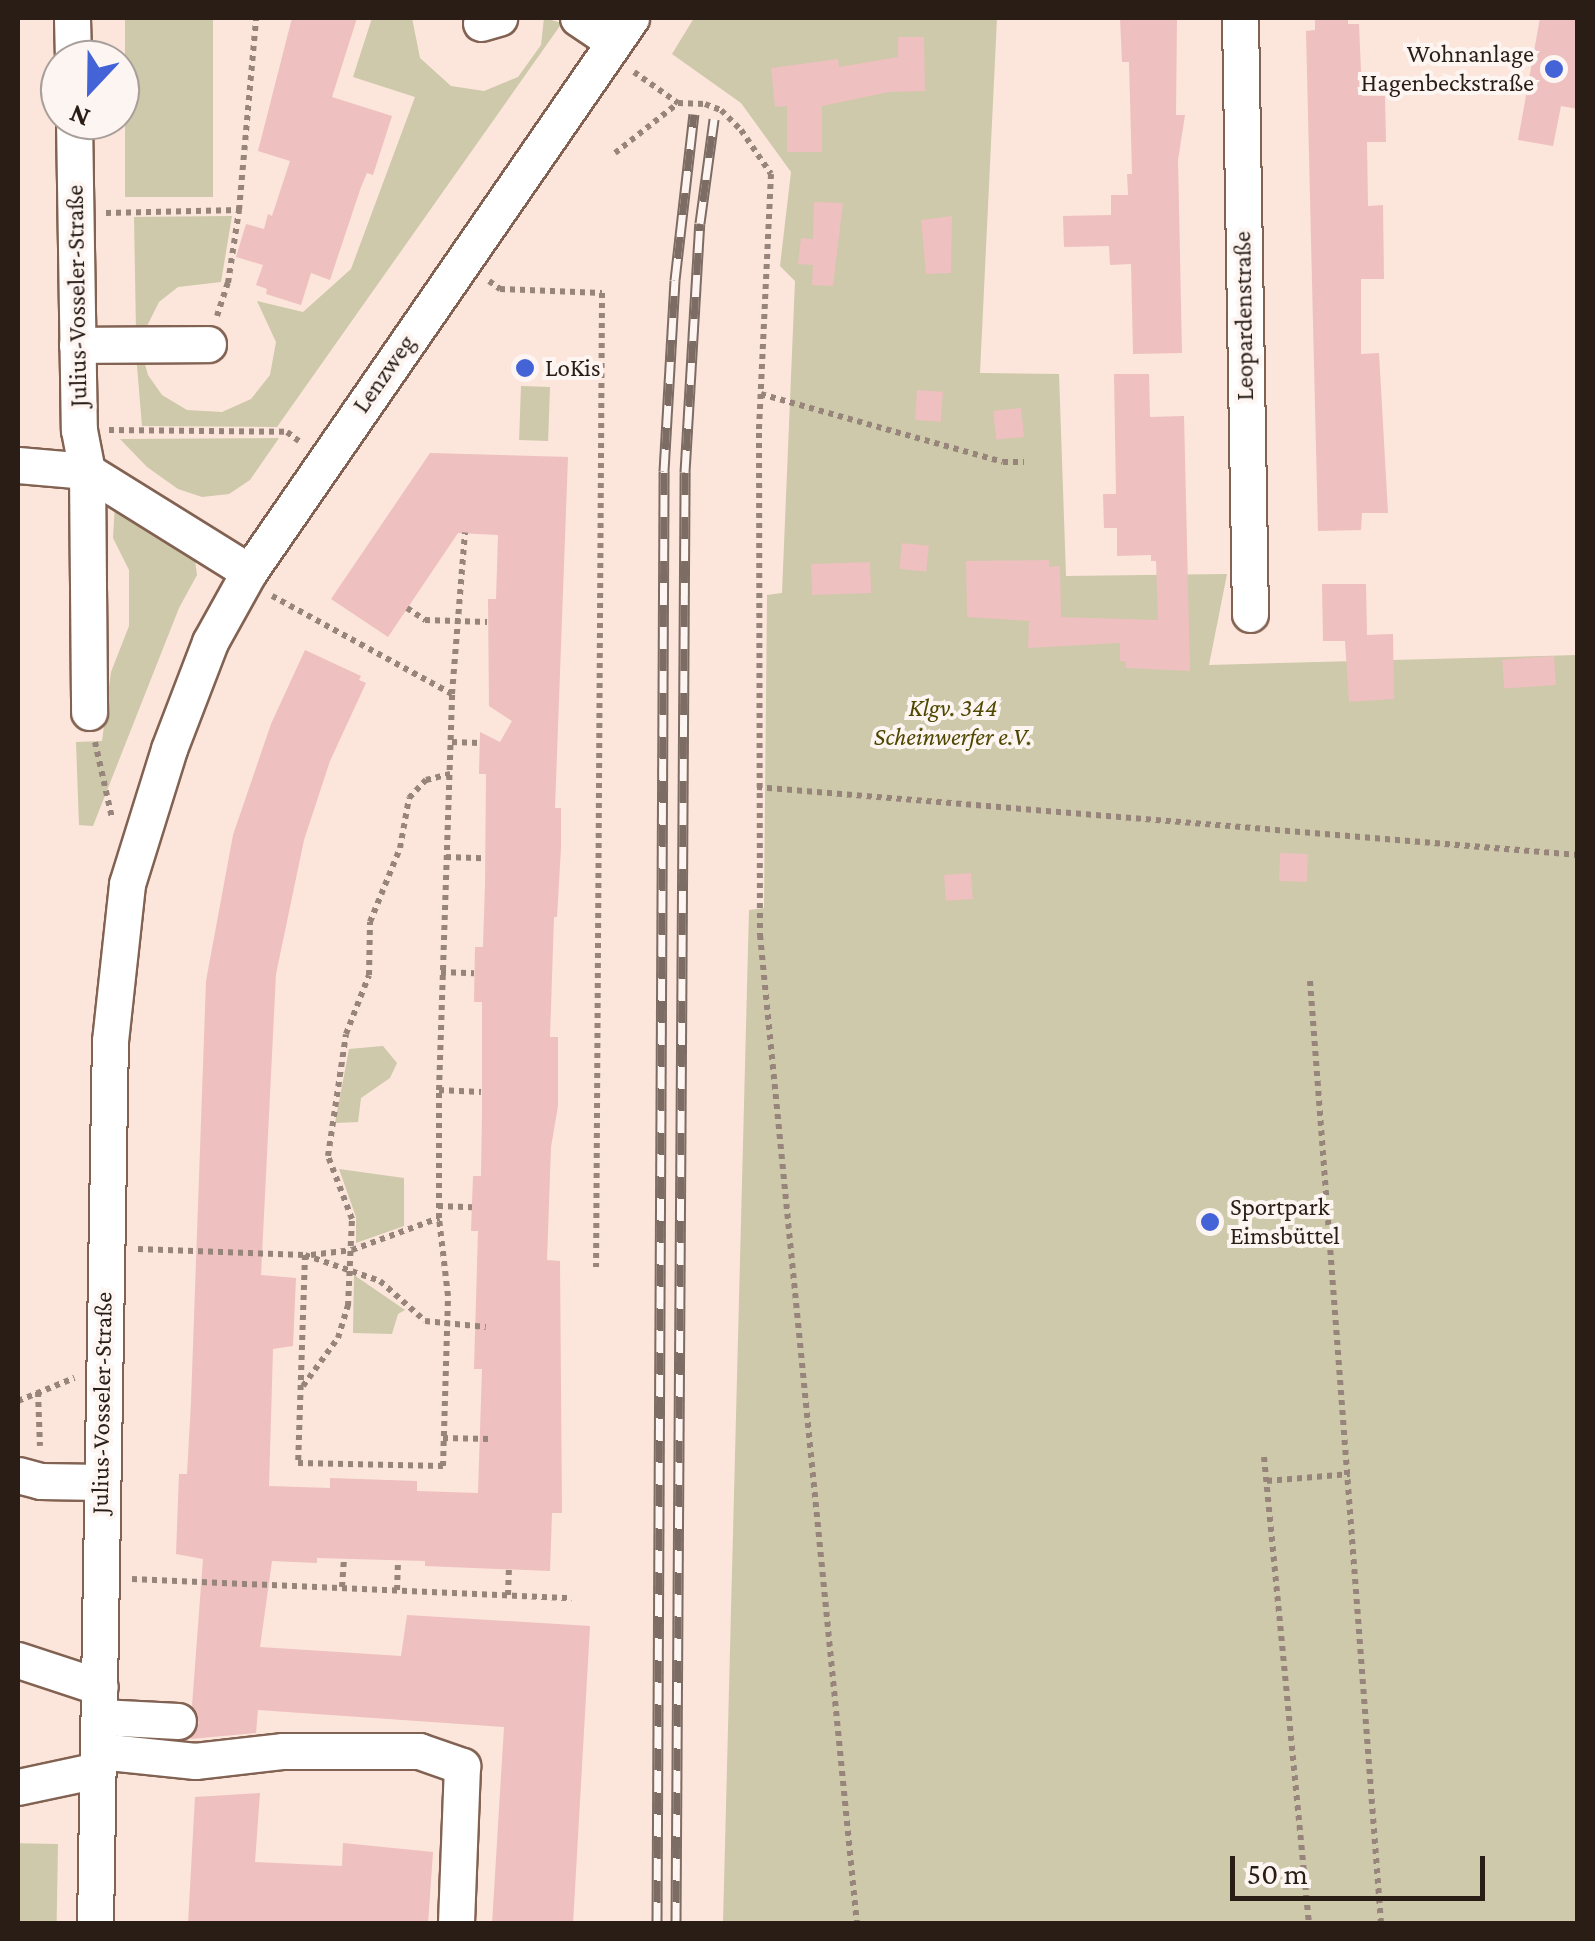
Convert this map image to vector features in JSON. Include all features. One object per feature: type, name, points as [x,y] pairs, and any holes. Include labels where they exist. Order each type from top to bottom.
[{"type":"street","points":[[578,18],[617,38]]},
{"type":"street","name":"Leopardenstraße","points":[[1240,18],[1250,614]]},
{"type":"street","name":"Lenzweg","points":[[169,748],[210,642],[247,577],[325,458],[617,38]]},
{"type":"street","name":"Julius-Vosseler-Straße","points":[[74,140],[79,430],[87,471],[88,712]]},
{"type":"street","points":[[78,344],[208,344]]},
{"type":"street","points":[[18,465],[87,471],[247,577]]},
{"type":"street","name":"Julius-Vosseler-Straße","points":[[95,1924],[104,1248],[115,973],[127,884],[169,748]]},
{"type":"street","points":[[29,1478],[102,1482]]},
{"type":"street","points":[[18,1660],[99,1731],[194,1762],[282,1751],[419,1751],[462,1766],[456,1924]]},
{"type":"street","points":[[18,1787],[54,1779],[99,1731],[178,1721]]},
{"type":"street","points":[[18,1768],[54,1779]]},
{"type":"path","points":[[228,284],[239,210],[256,18]]},
{"type":"path","points":[[617,38],[678,103],[721,110],[771,174],[761,394],[756,788],[762,954],[857,1924]]},
{"type":"path","points":[[615,153],[678,103]]},
{"type":"path","points":[[75,214],[239,210]]},
{"type":"path","points":[[461,263],[500,289],[602,293],[596,1267]]},
{"type":"path","points":[[761,394],[1003,462],[1024,462]]},
{"type":"path","points":[[79,430],[287,432],[325,458]]},
{"type":"path","points":[[304,1255],[298,1462],[442,1466],[448,1324],[438,1206],[439,1090],[452,694],[465,533]]},
{"type":"path","points":[[247,577],[452,694]]},
{"type":"path","points":[[407,608],[425,620],[487,622]]},
{"type":"path","points":[[88,712],[114,827]]},
{"type":"path","points":[[452,742],[480,743]]},
{"type":"path","points":[[302,1387],[338,1338],[348,1306],[352,1219],[328,1156],[346,1034],[368,974],[370,922],[400,848],[408,798],[426,780],[450,774]]},
{"type":"path","points":[[756,788],[1578,855]]},
{"type":"path","points":[[446,857],[484,858]]},
{"type":"path","points":[[442,972],[474,973]]},
{"type":"path","points":[[1310,981],[1381,1924]]},
{"type":"path","points":[[439,1090],[481,1092]]},
{"type":"path","points":[[438,1206],[472,1208]]},
{"type":"path","points":[[104,1248],[304,1255],[352,1250],[439,1218]]},
{"type":"path","points":[[304,1255],[351,1268],[380,1282],[426,1321],[486,1326]]},
{"type":"path","points":[[18,1401],[103,1367]]},
{"type":"path","points":[[29,1478],[38,1392]]},
{"type":"path","points":[[443,1438],[490,1439]]},
{"type":"path","points":[[1264,1456],[1310,1924]]},
{"type":"path","points":[[1268,1480],[1350,1474]]},
{"type":"path","points":[[342,1588],[344,1558]]},
{"type":"path","points":[[397,1590],[398,1560]]},
{"type":"path","points":[[508,1570],[508,1595]]},
{"type":"path","points":[[100,1578],[572,1598]]},
{"type":"green space","points":[[125,18],[213,18],[213,197],[125,197],[125,140],[140,140],[140,40],[125,40]]},
{"type":"green space","points":[[372,18],[412,18],[420,58],[451,86],[484,91],[518,77],[541,45],[544,18],[562,23],[277,427],[142,426],[136,354],[142,353],[148,375],[162,395],[187,410],[222,412],[251,399],[270,375],[276,342],[257,301],[303,312],[351,269],[415,97],[353,77]]},
{"type":"green space","name":"Klgv. 344 Scheinwerfer e.V.","points":[[694,18],[997,18],[980,373],[1059,374],[1066,576],[1227,574],[1209,665],[1577,655],[1577,1923],[723,1923],[749,910],[764,908],[767,595],[782,593],[795,281],[780,266],[791,172],[741,103],[672,54]]},
{"type":"green space","points":[[232,216],[221,282],[178,287],[159,302],[143,334],[136,331],[134,217]]},
{"type":"green space","points":[[521,386],[550,387],[548,441],[519,440]]},
{"type":"green space","points":[[279,438],[250,480],[229,494],[202,497],[178,489],[147,467],[120,439]]},
{"type":"green space","points":[[115,504],[194,553],[197,575],[179,608],[93,826],[79,825],[76,742],[102,741],[111,672],[129,626],[129,570],[113,538]]},
{"type":"green space","points":[[383,1046],[397,1063],[390,1078],[361,1098],[358,1122],[335,1123],[349,1049]]},
{"type":"green space","points":[[339,1169],[404,1178],[404,1226],[356,1243],[356,1217]]},
{"type":"green space","points":[[354,1275],[405,1310],[398,1314],[392,1334],[353,1333]]},
{"type":"green space","points":[[18,1843],[58,1844],[57,1923],[18,1922]]},
{"type":"building","points":[[292,18],[357,18],[332,97],[392,116],[373,175],[367,173],[361,187],[330,280],[311,273],[301,305],[266,294],[267,289],[256,285],[263,265],[236,257],[246,224],[264,229],[268,214],[272,216],[290,161],[258,151]]},
{"type":"building","points":[[1120,18],[1177,18],[1176,115],[1185,115],[1178,160],[1182,353],[1133,354],[1131,264],[1110,265],[1109,246],[1064,247],[1063,216],[1111,215],[1111,195],[1128,195],[1127,174],[1132,174],[1129,62],[1122,62]]},
{"type":"building","points":[[1315,18],[1348,18],[1348,24],[1359,24],[1362,96],[1385,96],[1386,142],[1367,142],[1368,206],[1383,205],[1384,279],[1361,279],[1361,354],[1379,353],[1388,513],[1362,513],[1361,530],[1318,531],[1306,31],[1315,30]]},
{"type":"building","name":"Wohnanlage Hagenbeckstraße","points":[[1540,18],[1578,18],[1578,109],[1561,106],[1553,146],[1518,140]]},
{"type":"building","points":[[898,37],[924,37],[925,91],[889,92],[822,106],[822,152],[787,152],[787,106],[775,107],[771,68],[838,59],[839,67],[898,57]]},
{"type":"building","points":[[814,202],[843,203],[833,286],[812,285],[813,265],[798,264],[801,238],[813,239]]},
{"type":"building","points":[[952,216],[951,273],[926,274],[921,220]]},
{"type":"building","points":[[1114,374],[1149,374],[1150,417],[1184,416],[1190,671],[1126,668],[1126,662],[1120,661],[1120,643],[1028,648],[1029,621],[967,617],[966,561],[1049,560],[1049,567],[1060,566],[1061,617],[1158,620],[1156,561],[1151,561],[1151,555],[1117,556],[1117,528],[1104,528],[1103,494],[1116,494]]},
{"type":"building","points":[[917,390],[943,392],[941,422],[915,420]]},
{"type":"building","points":[[1021,408],[1024,437],[996,440],[993,411]]},
{"type":"building","points":[[430,453],[568,457],[555,808],[561,808],[561,848],[550,1037],[558,1037],[558,1106],[551,1147],[547,1260],[560,1261],[562,1513],[552,1513],[550,1571],[425,1566],[425,1561],[272,1561],[260,1647],[401,1656],[407,1615],[590,1626],[573,1924],[492,1924],[504,1727],[258,1710],[256,1733],[190,1739],[199,1723],[192,1706],[203,1559],[176,1554],[179,1474],[187,1474],[191,1402],[206,981],[233,835],[271,724],[305,650],[361,676],[359,680],[366,683],[330,761],[304,840],[276,974],[261,1275],[296,1278],[293,1346],[273,1349],[269,1486],[330,1488],[330,1478],[417,1481],[417,1491],[478,1493],[482,1369],[474,1369],[478,1231],[471,1231],[473,1176],[481,1176],[482,1002],[474,1002],[475,947],[483,947],[485,884],[486,774],[479,774],[480,732],[500,742],[512,721],[489,706],[488,599],[496,599],[498,535],[458,533],[388,637],[331,599]]},
{"type":"building","points":[[902,543],[929,546],[926,572],[899,569]]},
{"type":"building","points":[[870,562],[871,593],[812,595],[811,564]]},
{"type":"building","points":[[1322,584],[1366,584],[1367,635],[1393,634],[1394,699],[1349,702],[1345,641],[1323,641]]},
{"type":"building","points":[[1554,656],[1556,685],[1504,689],[1502,660]]},
{"type":"building","points":[[1280,853],[1308,854],[1307,882],[1279,881]]},
{"type":"building","points":[[971,873],[973,899],[946,901],[944,875]]},
{"type":"building","points":[[260,1793],[255,1862],[342,1866],[343,1843],[433,1852],[428,1924],[188,1924],[195,1797]]},
{"type":"railway","points":[[657,1924],[664,471],[675,280],[694,114]]},
{"type":"railway","points":[[676,1924],[685,472],[700,223],[714,119]]},
{"type":"place","name":"Wohnanlage Hagenbeckstraße","points":[[1554,69]]},
{"type":"place","name":"LoKis","points":[[525,368]]},
{"type":"place","name":"Sportpark Eimsbüttel","points":[[1210,1222]]}]
